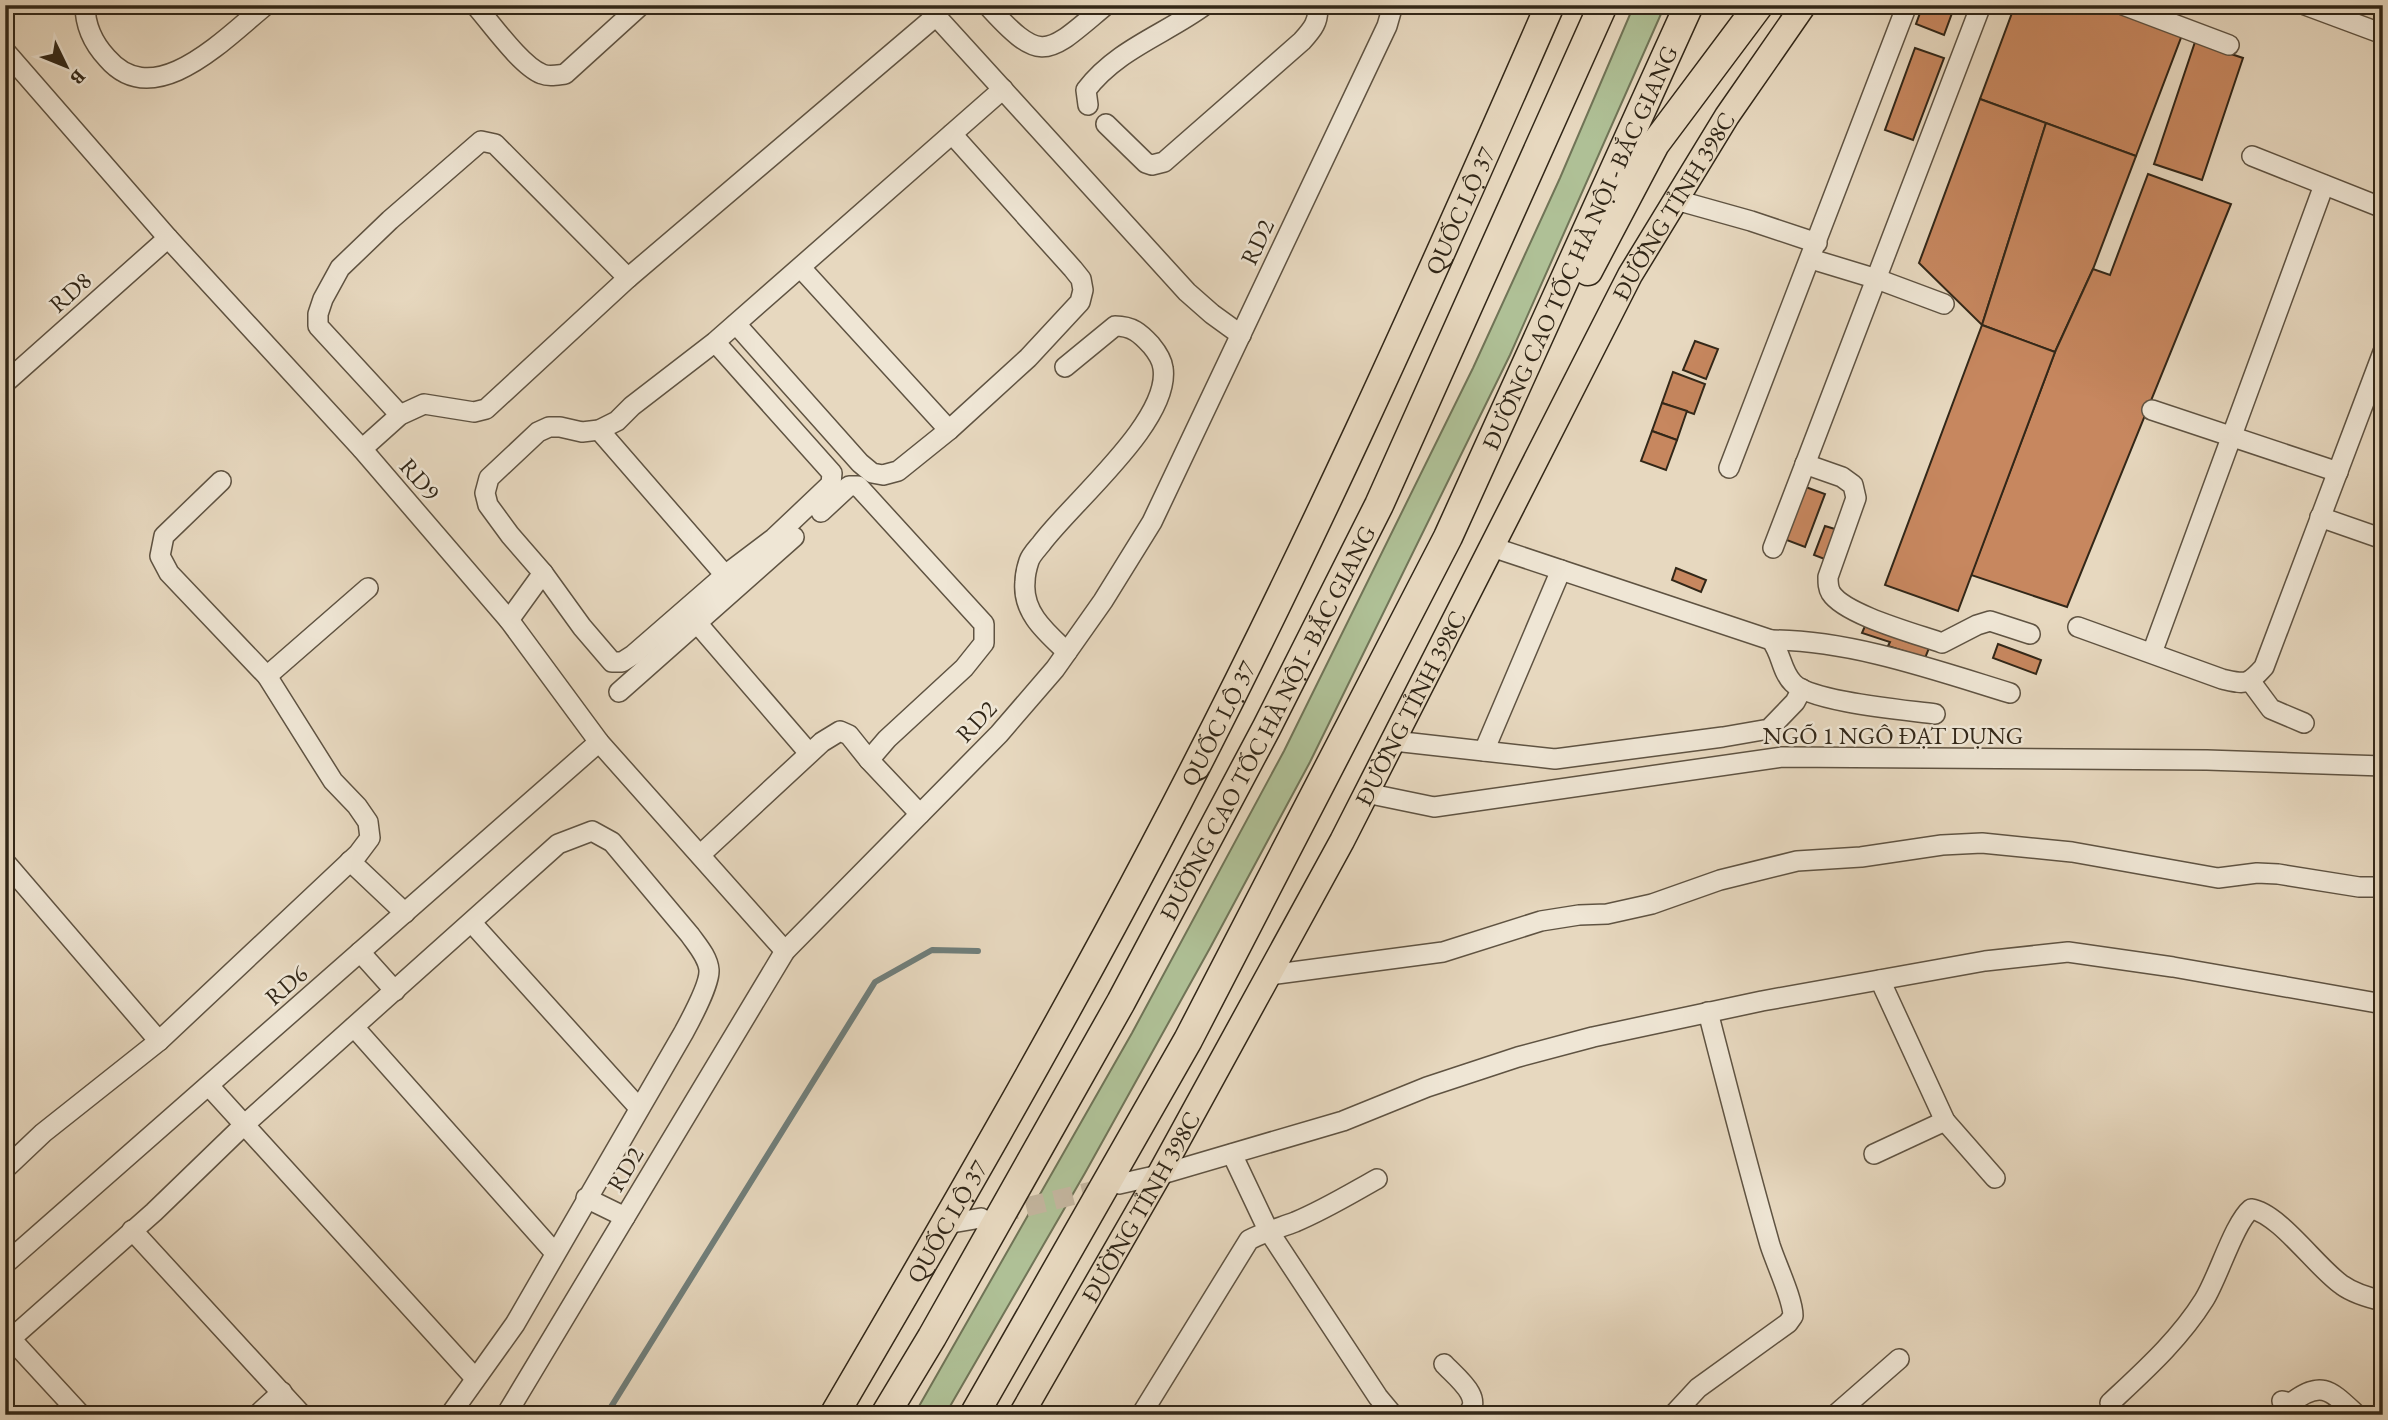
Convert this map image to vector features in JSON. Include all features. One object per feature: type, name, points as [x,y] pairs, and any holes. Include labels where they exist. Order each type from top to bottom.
[{"type":"highway","name":"QUỐC LỘ 37","points":[[834,1415],[946,1224],[1154,847],[1307,543],[1417,305],[1550,5]]},
{"type":"highway","name":"ĐƯỜNG CAO TỐC HÀ NỘI - BẮC GIANG","points":[[885,1415],[932,1337],[1121,1002],[1267,727],[1379,505],[1603,5]]},
{"type":"highway","name":"ĐƯỜNG CAO TỐC HÀ NỘI - BẮC GIANG","points":[[974,1415],[1188,1040],[1448,537],[1689,5]]},
{"type":"highway","points":[[1448,537],[1655,144],[1759,5]]},
{"type":"main road","name":"ĐƯỜNG TỈNH 398C","points":[[1021,1415],[1159,1175],[1269,975],[1394,741],[1630,275],[1727,116],[1804,5]]},
{"type":"street","points":[[85,5],[88,29],[98,48],[113,66],[135,78],[150,80],[191,65],[266,5]]},
{"type":"street","points":[[475,5],[527,65],[542,74],[554,76],[565,74],[640,5]]},
{"type":"street","points":[[611,5],[624,20]]},
{"type":"street","points":[[987,5],[1021,40],[1032,46],[1048,47],[1067,37],[1106,5]]},
{"type":"street","points":[[1088,105],[1086,90],[1107,67],[1143,41],[1205,5]]},
{"type":"street","points":[[1106,124],[1146,163],[1152,165],[1164,162],[1302,41],[1315,26],[1319,13],[1317,5]]},
{"type":"street","name":"RD2","points":[[506,1415],[785,951],[999,734],[1067,652],[1103,601],[1152,522],[1387,26],[1393,5]]},
{"type":"street","points":[[1729,468],[1908,5]]},
{"type":"street","points":[[1773,548],[1981,5]]},
{"type":"street","points":[[2123,5],[2229,45]]},
{"type":"street","points":[[2305,5],[2383,34]]},
{"type":"street","points":[[362,449],[400,415],[424,404],[474,412],[486,409],[628,278],[931,11],[1187,292],[1241,335]]},
{"type":"street","name":"RD9","points":[[5,51],[168,238],[362,449],[509,620],[599,742],[785,951]]},
{"type":"street","points":[[715,342],[832,473],[831,484],[774,538],[725,575],[634,655],[622,662],[612,662],[488,505],[485,492],[489,478],[538,432],[549,427],[582,432],[599,430],[617,421],[632,406],[736,324],[1003,89]]},
{"type":"street","points":[[736,324],[872,474],[883,475],[898,471],[949,430],[1028,358],[1080,302],[1083,290],[1081,279],[1073,269],[952,134]]},
{"type":"street","points":[[400,415],[318,326],[318,314],[340,268],[390,220],[481,141],[495,144],[628,278]]},
{"type":"street","points":[[2252,156],[2383,208]]},
{"type":"street","points":[[2151,653],[2324,185]]},
{"type":"street","points":[[1676,200],[1751,221],[1811,259],[1877,279],[1944,304]]},
{"type":"street","name":"RD8","points":[[5,383],[168,238]]},
{"type":"street","points":[[800,268],[949,430]]},
{"type":"street","points":[[1065,368],[1115,326],[1126,326],[1139,332],[1157,352],[1163,369],[1160,394],[1146,423],[1124,453],[1057,522],[1030,560],[1024,584],[1026,600],[1036,621],[1067,652]]},
{"type":"street","points":[[2078,626],[2222,679],[2251,682],[2264,667],[2383,352]]},
{"type":"street","points":[[2151,410],[2338,472]]},
{"type":"street","points":[[599,430],[725,575]]},
{"type":"street","points":[[1805,464],[1842,477],[1853,485],[1856,498],[1828,577],[1832,595],[1841,603],[1880,622],[1942,643],[1990,621],[2030,634]]},
{"type":"street","points":[[5,1170],[43,1133],[159,1041],[350,861],[370,838],[368,822],[333,781],[267,676],[169,573],[160,556],[164,536],[221,481]]},
{"type":"street","points":[[619,692],[852,485],[862,489],[984,624],[984,643],[964,668],[887,739],[869,760]]},
{"type":"street","points":[[2320,517],[2383,539]]},
{"type":"street","points":[[1492,547],[1771,640],[1798,640],[1869,653],[2010,693]]},
{"type":"street","points":[[1484,751],[1561,569]]},
{"type":"street","points":[[509,620],[544,573]]},
{"type":"street","points":[[267,676],[368,588]]},
{"type":"street","points":[[697,623],[810,753]]},
{"type":"street","points":[[1771,640],[1780,651],[1784,671],[1794,685],[1814,695],[1936,714]]},
{"type":"street","points":[[2251,682],[2271,709],[2304,723]]},
{"type":"street","points":[[1394,741],[1555,759],[1769,729],[1794,702],[1802,689]]},
{"type":"street","points":[[700,855],[822,742],[839,731],[849,735],[920,814]]},
{"type":"street","name":"RD6","points":[[5,1264],[599,742]]},
{"type":"street","name":"NGÕ 1 NGÔ ĐẠT DỤNG","points":[[1366,793],[1434,807],[1782,757],[2207,760],[2383,766]]},
{"type":"street","points":[[81,1415],[8,1341],[558,844],[592,831],[612,842],[690,935],[701,950],[709,971],[701,998],[684,1032],[514,1324],[450,1415]]},
{"type":"street","points":[[1269,975],[1443,952],[1541,921],[1607,914],[1652,904],[1720,880],[1797,861],[1861,857],[1942,845],[1982,844],[2072,852],[2218,878],[2257,873],[2278,874],[2347,886],[2383,887]]},
{"type":"street","points":[[350,861],[405,913]]},
{"type":"street","points":[[5,862],[159,1041]]},
{"type":"street","points":[[472,923],[639,1108]]},
{"type":"street","points":[[1119,1184],[1159,1175],[1343,1121],[1427,1087],[1518,1057],[1593,1037],[1708,1012],[1985,961],[2068,951],[2383,1004]]},
{"type":"street","points":[[360,952],[395,991]]},
{"type":"street","points":[[1881,980],[1945,1121],[1995,1178]]},
{"type":"street","points":[[1673,1415],[1698,1388],[1788,1323],[1793,1316],[1793,1307],[1776,1265],[1738,1131],[1708,1012]]},
{"type":"street","points":[[354,1027],[555,1253]]},
{"type":"street","points":[[209,1086],[475,1378]]},
{"type":"street","points":[[1874,1154],[1945,1121]]},
{"type":"street","points":[[1232,1154],[1268,1230],[1386,1412]]},
{"type":"street","points":[[1141,1415],[1250,1240],[1268,1230],[1318,1211],[1377,1179]]},
{"type":"street","points":[[586,1198],[625,1217]]},
{"type":"street","points":[[2109,1403],[2184,1330],[2206,1297],[2241,1220],[2251,1209],[2260,1211],[2285,1231],[2343,1286],[2383,1301]]},
{"type":"street","points":[[946,1224],[982,1218]]},
{"type":"street","points":[[132,1230],[273,1406],[302,1415]]},
{"type":"street","points":[[1835,1415],[1899,1359]]},
{"type":"street","points":[[1444,1364],[1472,1395],[1474,1402],[1471,1411],[1466,1415]]},
{"type":"street","points":[[2282,1401],[2291,1403],[2314,1388],[2324,1390],[2357,1415]]},
{"type":"green space","points":[[1634,5],[1665,5],[1510,355],[1310,762],[1085,1173],[945,1415],[914,1415],[1132,1033],[1284,751],[1473,368],[1560,178]]},
{"type":"building","points":[[1923,5],[1955,5],[1944,35],[1916,24]]},
{"type":"building","points":[[2015,5],[2100,5],[2182,35],[2136,156],[1980,99]]},
{"type":"building","points":[[2195,42],[2243,58],[2202,180],[2154,164]]},
{"type":"building","points":[[1915,48],[1944,58],[1913,140],[1885,130]]},
{"type":"building","points":[[1980,99],[2046,123],[1982,325],[1919,263]]},
{"type":"building","points":[[2046,123],[2136,156],[2093,269],[2055,352],[1982,325]]},
{"type":"building","points":[[2148,174],[2231,204],[2067,607],[1971,575],[2055,352],[2093,269],[2110,275]]},
{"type":"building","points":[[1982,325],[2055,352],[1958,611],[1885,585]]},
{"type":"building","points":[[1695,341],[1718,349],[1706,379],[1683,370]]},
{"type":"building","points":[[1673,372],[1705,384],[1694,414],[1662,403]]},
{"type":"building","points":[[1662,403],[1687,411],[1677,440],[1652,431]]},
{"type":"building","points":[[1652,431],[1677,440],[1666,470],[1641,461]]},
{"type":"building","points":[[1803,486],[1825,494],[1805,547],[1784,539]]},
{"type":"building","points":[[1825,526],[1838,530],[1827,560],[1814,555]]},
{"type":"building","points":[[1676,568],[1706,580],[1701,592],[1672,580]]},
{"type":"building","points":[[1865,626],[1929,648],[1925,658],[1888,646],[1890,642],[1862,633]]},
{"type":"building","points":[[1998,644],[2041,660],[2036,674],[1993,658]]},
{"type":"waterway","points":[[606,1415],[875,982],[932,950],[978,951]]},
{"type":"tunnel","points":[[998,1214],[1108,1187]]}]
